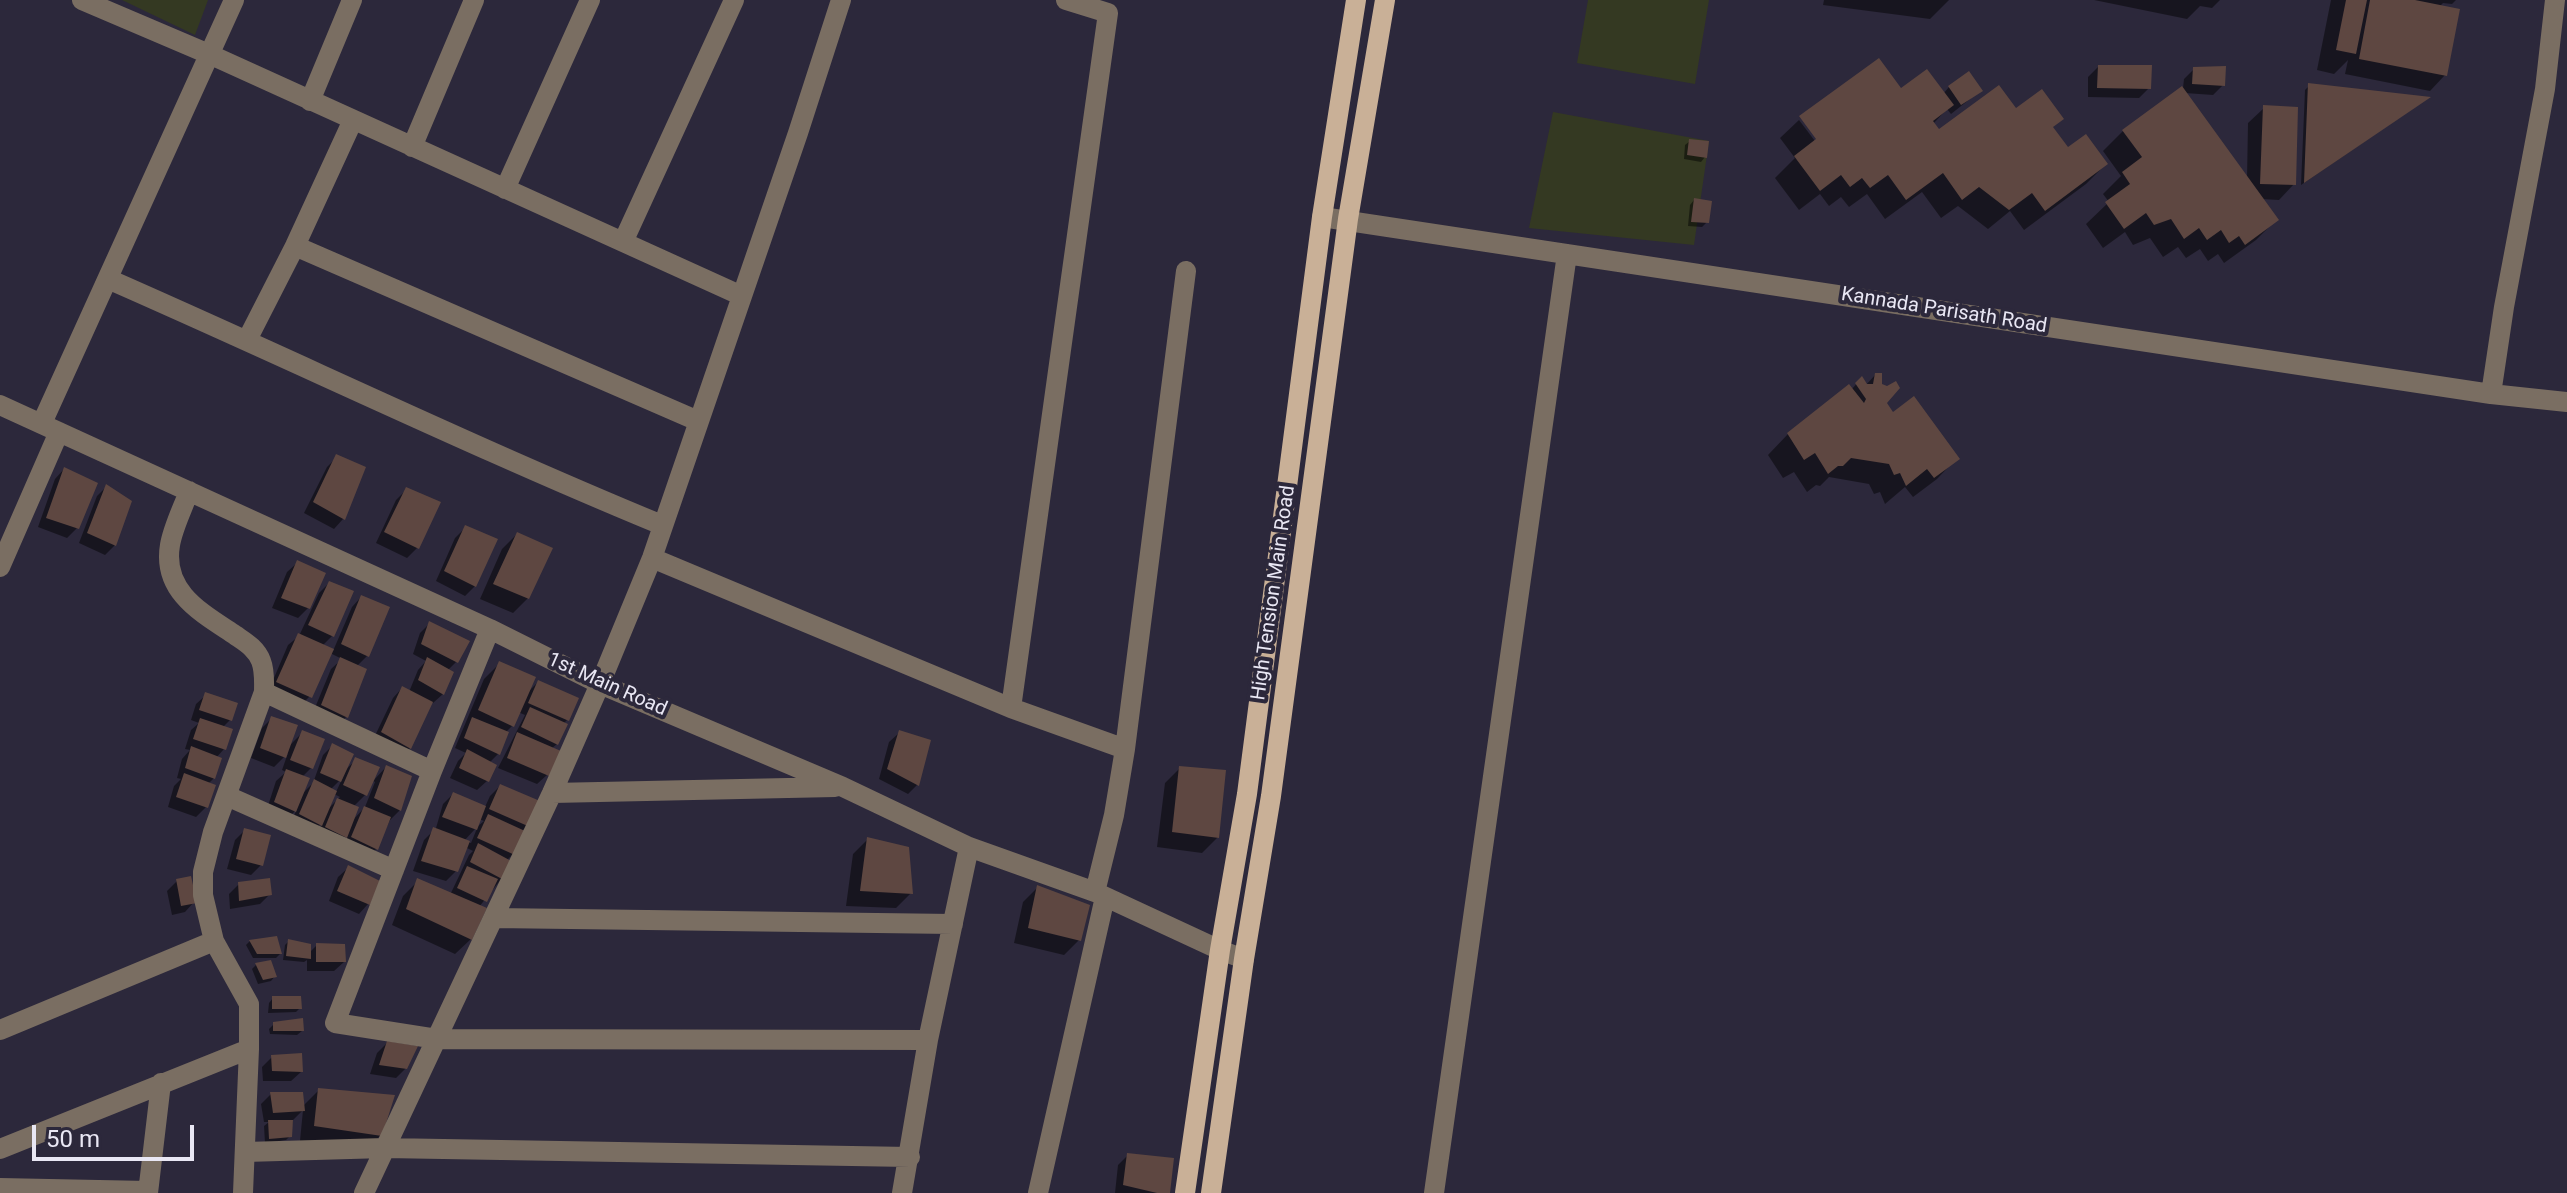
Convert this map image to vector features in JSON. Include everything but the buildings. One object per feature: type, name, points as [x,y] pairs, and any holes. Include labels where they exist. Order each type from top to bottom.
[{"type":"main road","points":[[1185,1193],[1220,950],[1247,794],[1322,217],[1356,0]]},
{"type":"main road","name":"High Tension Main Road","points":[[1211,1193],[1273,780],[1348,219],[1385,0]]},
{"type":"street","points":[[82,0],[211,55],[742,296]]},
{"type":"street","points":[[0,567],[108,279],[234,0]]},
{"type":"street","points":[[310,101],[352,0]]},
{"type":"street","points":[[412,147],[474,0]]},
{"type":"street","points":[[505,189],[590,0]]},
{"type":"street","points":[[623,242],[734,0]]},
{"type":"street","points":[[364,1193],[552,793],[652,558],[841,0]]},
{"type":"street","points":[[1011,708],[1108,13],[1066,0]]},
{"type":"street","points":[[2491,394],[2545,89],[2555,0]]},
{"type":"street","points":[[247,340],[295,246],[353,120]]},
{"type":"street","name":"Kannada Parisath Road","points":[[1322,217],[2491,394],[2567,402]]},
{"type":"street","points":[[295,246],[698,421]]},
{"type":"street","points":[[1434,1193],[1567,254]]},
{"type":"street","points":[[1038,1193],[1100,894],[1125,749],[1186,271]]},
{"type":"street","points":[[108,279],[554,481],[662,525]]},
{"type":"street","name":"1st Main Road","points":[[0,405],[490,629],[600,684],[843,787],[969,847],[1100,894],[1244,959]]},
{"type":"street","points":[[189,491],[170,545],[170,567],[177,588],[190,605],[252,646],[261,660],[264,692],[213,832],[203,872],[203,895],[214,941],[249,1004],[243,1193]]},
{"type":"street","points":[[652,558],[1011,708],[1125,749]]},
{"type":"street","points":[[490,629],[335,1023],[437,1039],[928,1040]]},
{"type":"street","points":[[264,692],[432,771]]},
{"type":"street","points":[[552,793],[843,787]]},
{"type":"street","points":[[227,796],[394,870]]},
{"type":"street","points":[[902,1193],[928,1040],[969,847]]},
{"type":"street","points":[[494,918],[953,924]]},
{"type":"street","points":[[0,1030],[214,941]]},
{"type":"street","points":[[0,1149],[249,1049]]},
{"type":"street","points":[[0,1188],[148,1192],[161,1083]]},
{"type":"street","points":[[245,1152],[385,1148],[910,1157]]},
{"type":"green space","points":[[122,0],[208,0],[195,35]]},
{"type":"green space","points":[[1588,0],[1709,0],[1695,84],[1577,63]]},
{"type":"green space","points":[[1553,112],[1709,141],[1694,245],[1529,228]]}]
